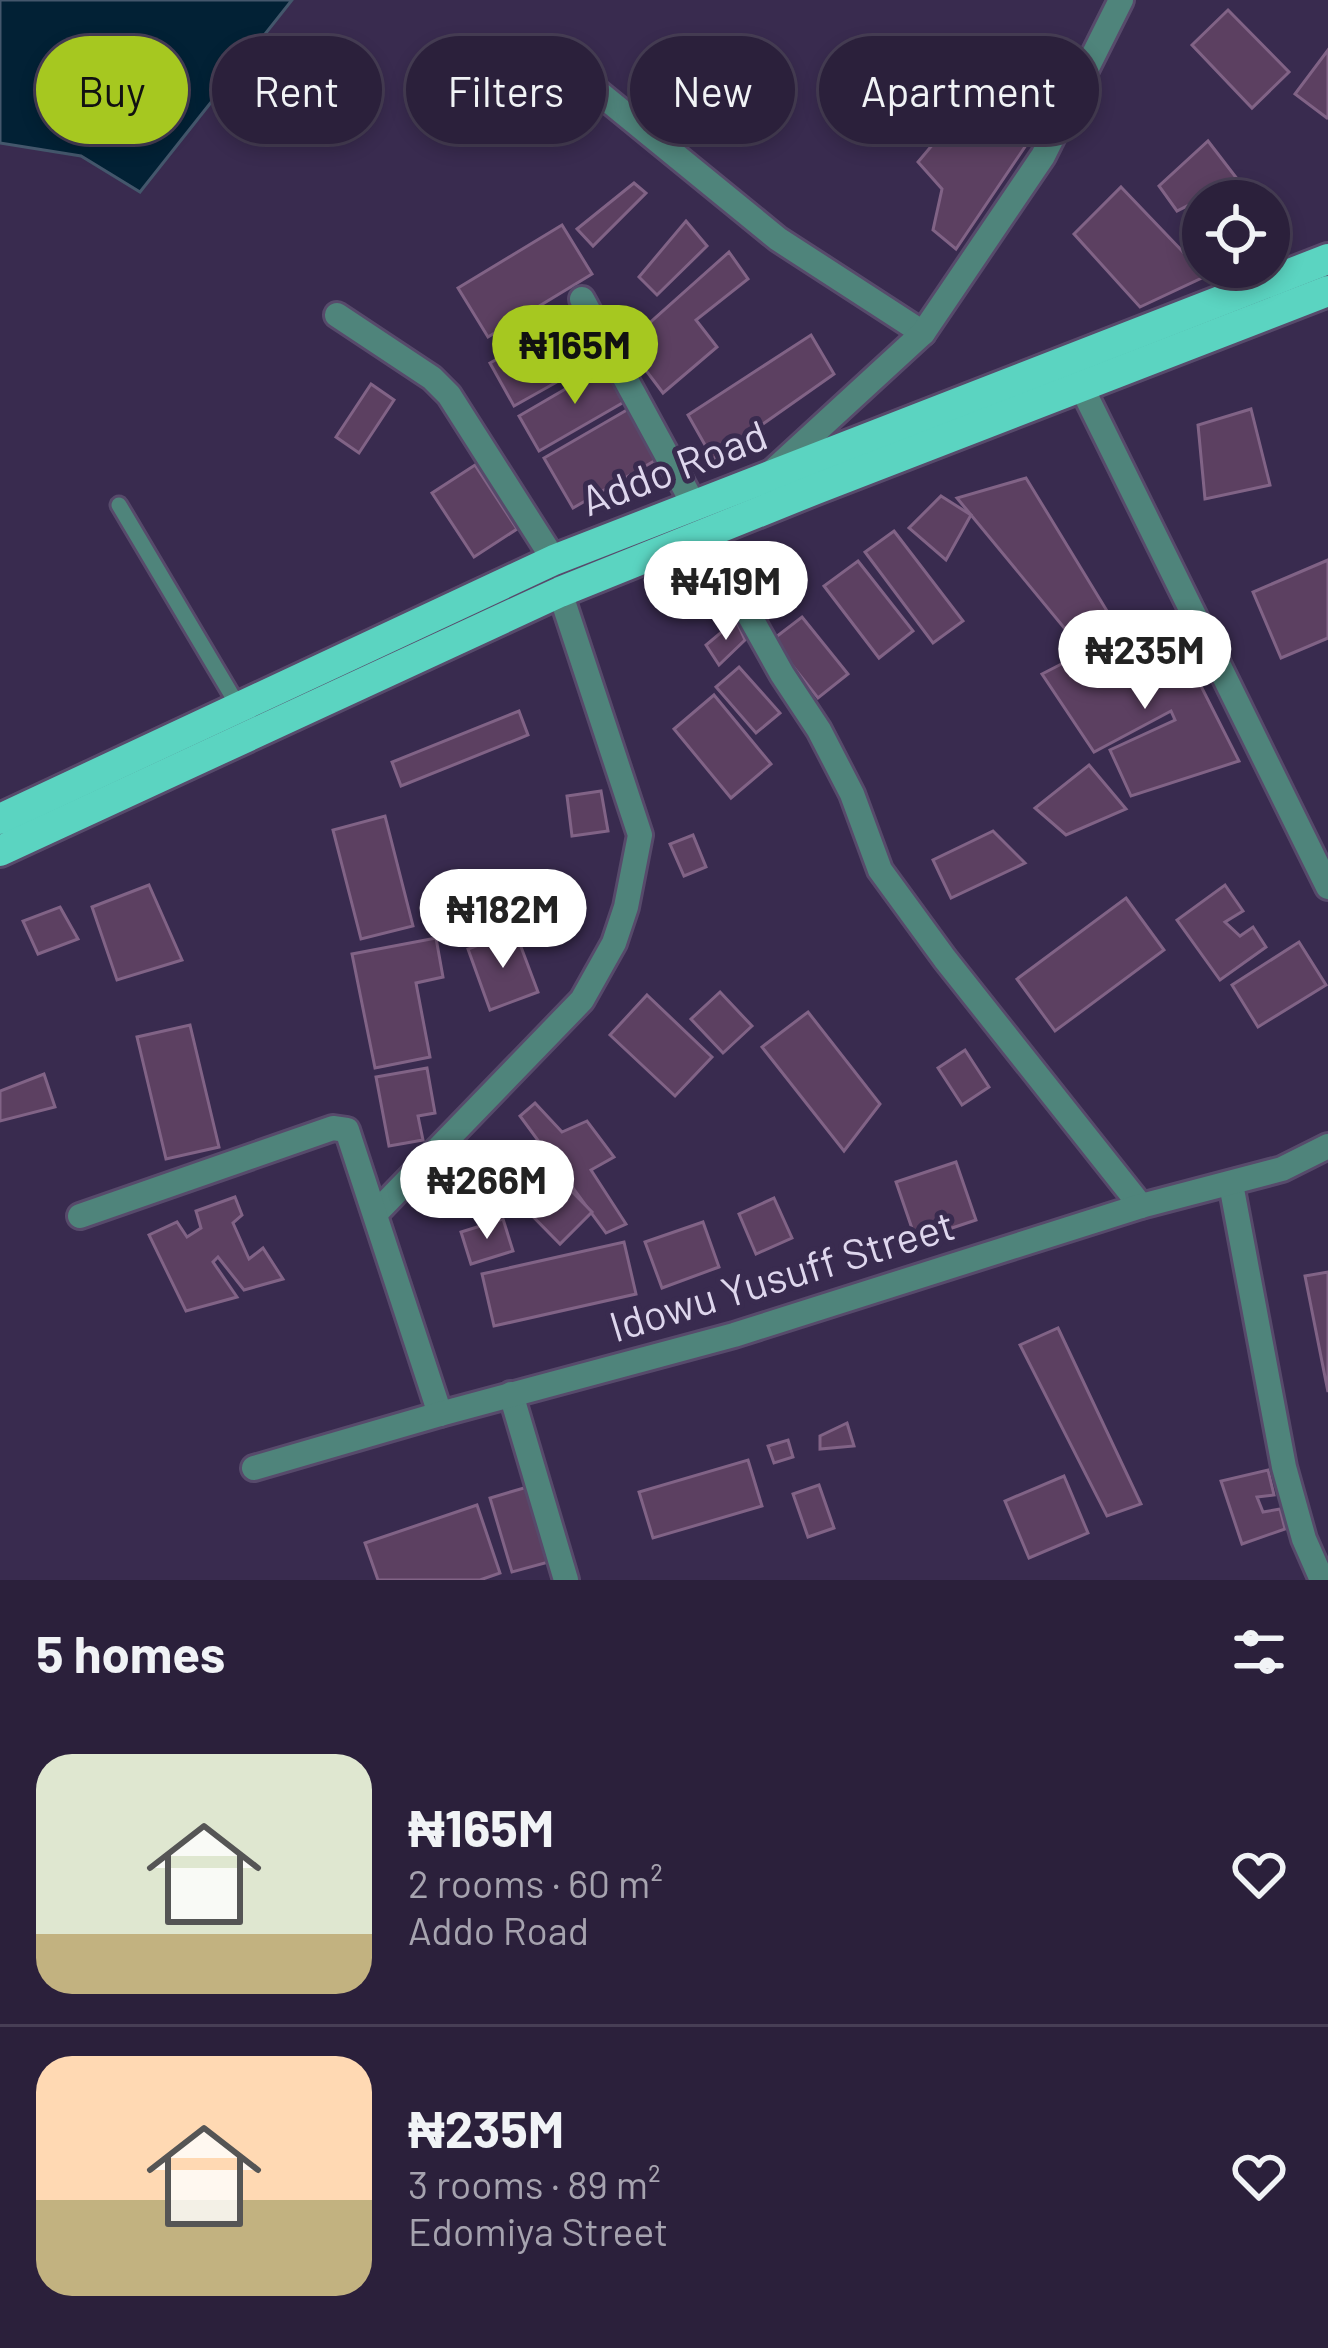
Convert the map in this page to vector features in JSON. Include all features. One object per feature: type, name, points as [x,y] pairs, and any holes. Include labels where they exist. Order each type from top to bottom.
[{"type":"main road","name":"Addo Road","points":[[0,851],[560,592],[699,519],[768,476],[1328,259]]},
{"type":"main road","name":"Addo Road","points":[[0,819],[554,560],[699,519],[1082,386],[1328,291]]},
{"type":"street","points":[[768,476],[923,333],[1043,156],[1121,0]]},
{"type":"street","points":[[606,99],[778,239],[923,333]]},
{"type":"street","points":[[583,299],[782,674],[819,730],[852,794],[880,870],[1142,1206]]},
{"type":"street","points":[[337,315],[432,378],[449,395],[554,560]]},
{"type":"street","points":[[1082,386],[1328,887]]},
{"type":"street","points":[[376,1213],[582,1000],[614,943],[626,907],[640,835],[560,592]]},
{"type":"street","points":[[80,1216],[333,1128],[347,1130],[440,1414]]},
{"type":"street","name":"Idowu Yusuff Street","points":[[254,1468],[734,1335],[1142,1206],[1282,1169],[1328,1146]]},
{"type":"street","points":[[1231,1184],[1284,1467],[1304,1539],[1322,1580]]},
{"type":"street","points":[[511,1394],[566,1580]]},
{"type":"lane","points":[[119,505],[240,709]]},
{"type":"water","points":[[0,0],[292,0],[264,36],[212,36],[212,101],[188,131],[188,36],[36,36],[36,144],[178,144],[140,192],[81,156],[0,143]]},
{"type":"building","points":[[1228,10],[1289,72],[1252,108],[1192,45]]},
{"type":"building","points":[[1328,50],[1328,117],[1327,118],[1295,94]]},
{"type":"building","points":[[1208,141],[1238,180],[1182,180],[1182,208],[1177,211],[1159,186]]},
{"type":"building","points":[[933,144],[1027,144],[956,249],[933,230],[942,189],[918,162]]},
{"type":"building","points":[[634,183],[646,193],[593,246],[577,229]]},
{"type":"building","points":[[1121,187],[1182,251],[1182,287],[1140,307],[1074,234]]},
{"type":"building","points":[[686,221],[707,246],[657,295],[639,277]]},
{"type":"building","points":[[562,225],[592,274],[488,337],[458,288]]},
{"type":"building","points":[[729,252],[748,279],[696,320],[717,347],[663,393],[626,344]]},
{"type":"building","points":[[581,312],[605,355],[514,406],[490,363]]},
{"type":"building","points":[[811,335],[834,374],[713,459],[688,415]]},
{"type":"building","points":[[610,363],[631,398],[539,451],[519,416]]},
{"type":"building","points":[[371,384],[394,400],[359,453],[336,437]]},
{"type":"building","points":[[632,407],[661,457],[573,508],[544,458]]},
{"type":"building","points":[[1251,409],[1270,485],[1205,499],[1198,425]]},
{"type":"building","points":[[475,465],[517,529],[474,557],[432,493]]},
{"type":"building","points":[[1026,478],[1107,611],[1075,641],[957,498]]},
{"type":"building","points":[[941,496],[971,515],[946,560],[909,528]]},
{"type":"building","points":[[894,531],[963,621],[933,643],[865,552]]},
{"type":"building","points":[[1328,560],[1328,638],[1281,658],[1253,592]]},
{"type":"building","points":[[858,561],[913,631],[879,658],[824,586]]},
{"type":"building","points":[[802,617],[848,674],[818,698],[772,640]]},
{"type":"building","points":[[736,620],[745,640],[719,665],[706,645]]},
{"type":"building","points":[[1171,627],[1239,761],[1131,796],[1110,750],[1175,720],[1171,711],[1094,752],[1042,674],[1083,653],[1091,666]]},
{"type":"building","points":[[739,667],[780,713],[756,733],[716,687]]},
{"type":"building","points":[[714,695],[771,764],[731,798],[674,729]]},
{"type":"building","points":[[519,711],[528,735],[401,786],[392,762]]},
{"type":"building","points":[[1089,765],[1126,809],[1066,835],[1035,808]]},
{"type":"building","points":[[601,791],[608,831],[572,836],[567,796]]},
{"type":"building","points":[[385,816],[413,926],[361,939],[333,830]]},
{"type":"building","points":[[993,831],[1025,863],[951,898],[933,860]]},
{"type":"building","points":[[693,835],[706,867],[684,876],[670,844]]},
{"type":"building","points":[[149,885],[182,960],[117,980],[92,907]]},
{"type":"building","points":[[1225,885],[1243,911],[1225,922],[1240,936],[1253,927],[1266,947],[1220,980],[1177,920]]},
{"type":"building","points":[[1126,898],[1164,950],[1055,1031],[1017,979]]},
{"type":"building","points":[[60,907],[78,939],[38,954],[23,921]]},
{"type":"building","points":[[515,931],[538,992],[490,1010],[468,949]]},
{"type":"building","points":[[436,938],[443,977],[416,983],[430,1057],[375,1068],[352,954]]},
{"type":"building","points":[[1299,942],[1326,985],[1258,1027],[1232,985]]},
{"type":"building","points":[[720,992],[752,1026],[723,1053],[691,1019]]},
{"type":"building","points":[[647,995],[712,1057],[675,1096],[610,1035]]},
{"type":"building","points":[[808,1012],[880,1104],[844,1151],[762,1047]]},
{"type":"building","points":[[190,1025],[219,1147],[166,1159],[137,1037]]},
{"type":"building","points":[[965,1050],[989,1087],[962,1105],[938,1068]]},
{"type":"building","points":[[427,1068],[435,1113],[418,1116],[423,1140],[389,1146],[376,1077]]},
{"type":"building","points":[[44,1074],[55,1107],[0,1121],[0,1091]]},
{"type":"building","points":[[535,1103],[562,1132],[587,1121],[614,1157],[591,1170],[626,1224],[606,1233],[520,1116]]},
{"type":"building","points":[[529,1148],[592,1212],[560,1244],[497,1180]]},
{"type":"building","points":[[956,1162],[976,1220],[916,1240],[896,1182]]},
{"type":"building","points":[[235,1197],[242,1215],[233,1223],[249,1259],[263,1248],[283,1279],[244,1290],[218,1257],[213,1262],[237,1297],[186,1311],[149,1235],[177,1222],[187,1237],[201,1228],[196,1211]]},
{"type":"building","points":[[774,1198],[792,1238],[756,1254],[739,1214]]},
{"type":"building","points":[[503,1219],[513,1251],[471,1264],[461,1232]]},
{"type":"building","points":[[703,1222],[719,1267],[662,1288],[645,1242]]},
{"type":"building","points":[[624,1242],[636,1294],[494,1326],[482,1274]]},
{"type":"building","points":[[1328,1272],[1328,1392],[1305,1276]]},
{"type":"building","points":[[1058,1328],[1141,1504],[1107,1516],[1020,1345]]},
{"type":"building","points":[[847,1423],[854,1446],[820,1449],[820,1436]]},
{"type":"building","points":[[788,1440],[793,1457],[774,1463],[768,1446]]},
{"type":"building","points":[[748,1460],[762,1506],[653,1538],[639,1492]]},
{"type":"building","points":[[1268,1470],[1274,1495],[1257,1497],[1263,1512],[1280,1509],[1285,1529],[1242,1544],[1221,1481]]},
{"type":"building","points":[[1064,1476],[1088,1533],[1029,1558],[1005,1501]]},
{"type":"building","points":[[534,1485],[556,1560],[512,1572],[490,1498]]},
{"type":"building","points":[[819,1485],[834,1528],[808,1537],[793,1494]]},
{"type":"building","points":[[477,1505],[500,1573],[480,1580],[378,1580],[365,1543]]}]
